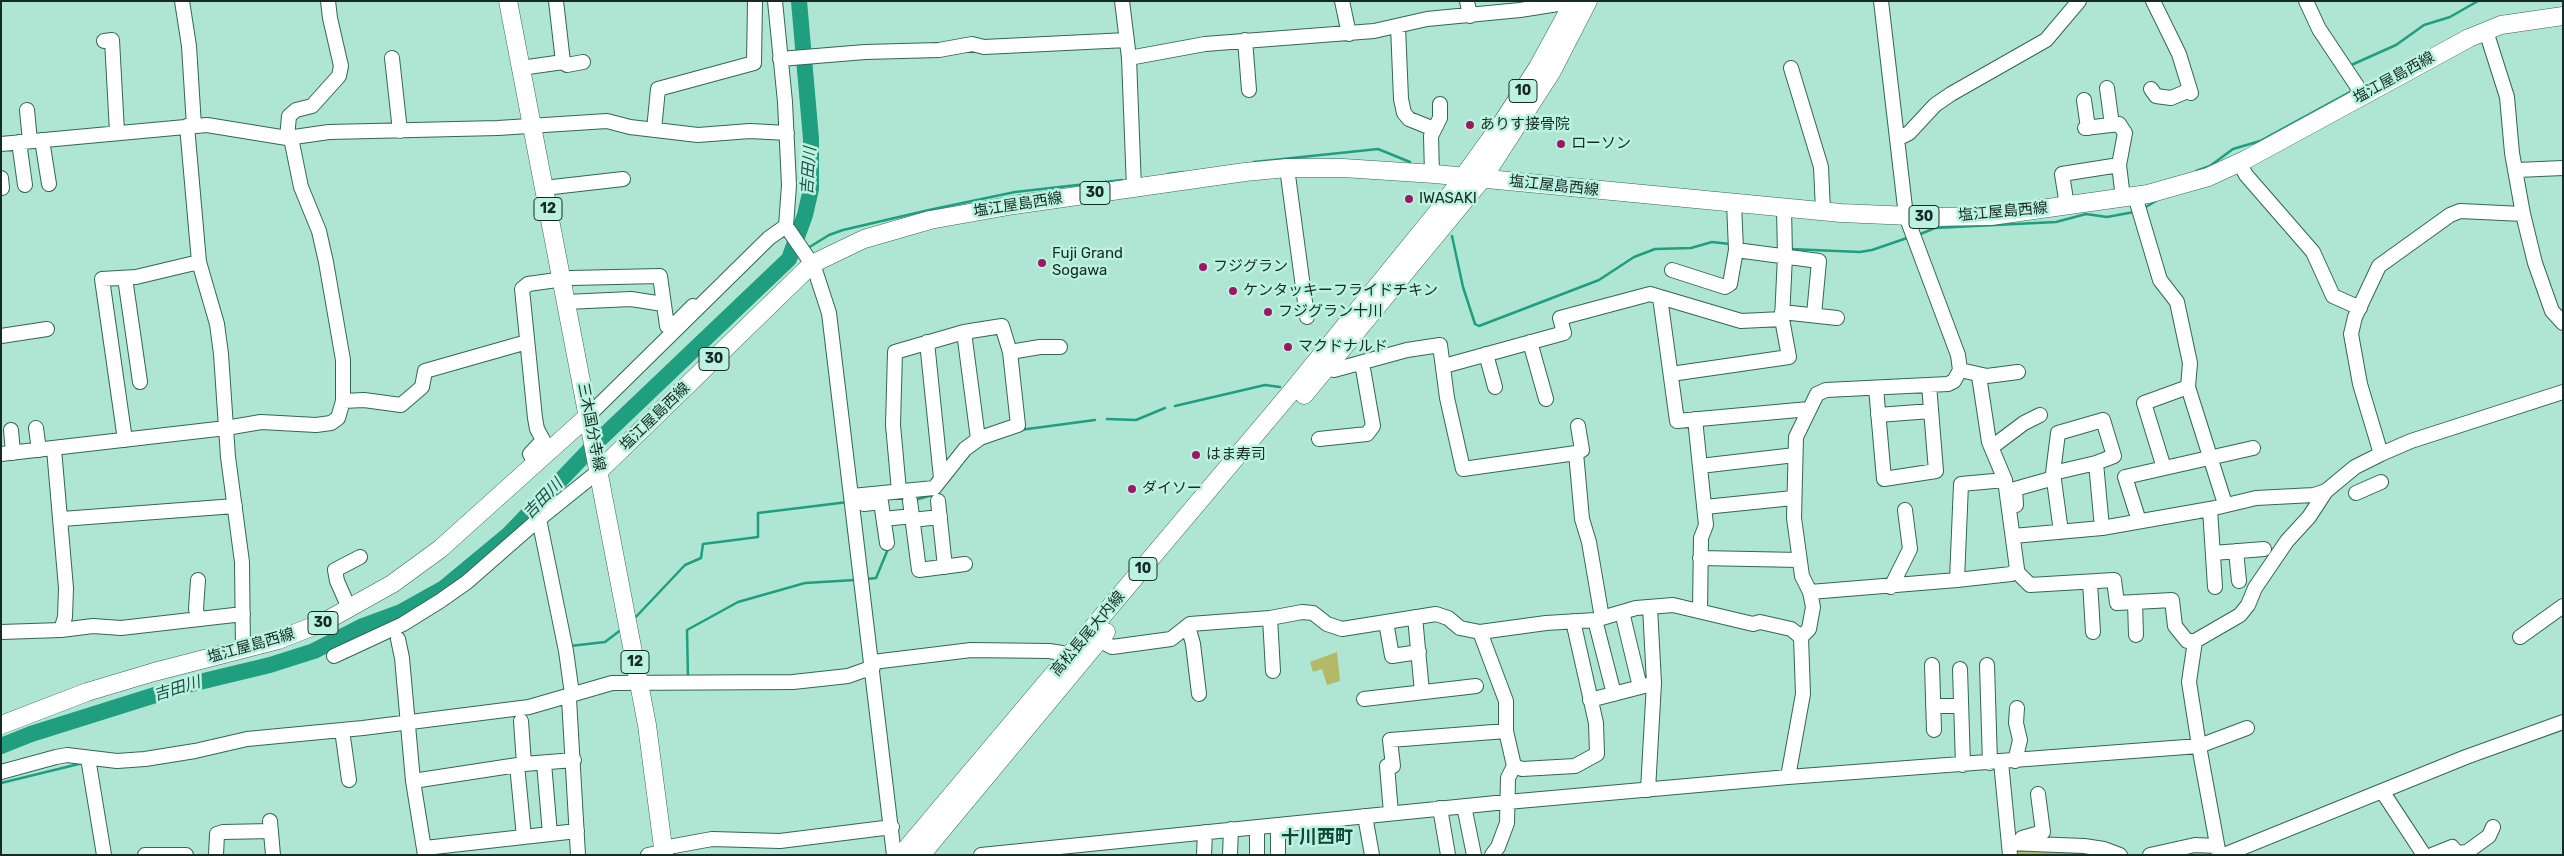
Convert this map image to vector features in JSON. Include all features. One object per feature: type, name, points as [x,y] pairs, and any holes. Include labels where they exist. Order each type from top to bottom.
[{"type":"main road","name":"三木国分寺線","points":[[508,1],[639,682],[660,852]]},
{"type":"main road","name":"高松長尾大内線","points":[[921,855],[1074,661],[1465,177],[1538,67],[1578,2]]},
{"type":"main road","name":"高松長尾大内線","points":[[1094,637],[1329,366],[1483,178],[1552,71],[1578,2]]},
{"type":"main road","name":"塩江屋島西線","points":[[599,469],[810,261],[864,239],[930,220],[1014,205],[1287,168],[1483,178],[1823,211],[1910,228],[2067,206],[2134,204],[2239,162],[2469,38],[2501,25],[2536,18],[2563,16]]},
{"type":"main road","name":"塩江屋島西線","points":[[1,725],[87,692],[154,672],[278,640],[324,622],[392,584],[440,549],[588,418]]},
{"type":"main road","name":"高松長尾大内線","points":[[901,855],[1074,661]]},
{"type":"street","points":[[182,1],[189,46],[191,126],[199,262],[217,324],[234,506],[242,562],[243,650]]},
{"type":"street","points":[[11,430],[7,453],[226,428],[261,422],[316,425],[331,423],[338,418],[343,401],[343,360],[326,262],[320,231],[301,187],[289,138],[289,116],[296,110],[312,106],[338,76],[340,66],[328,1]]},
{"type":"street","points":[[556,1],[563,62]]},
{"type":"street","points":[[654,130],[658,89],[720,71],[754,64],[755,1]]},
{"type":"street","points":[[775,1],[784,59],[789,185],[787,229],[810,261],[824,293],[829,313],[873,664],[884,781],[892,827],[894,855]]},
{"type":"street","points":[[1122,1],[1129,58],[1134,188]]},
{"type":"street","points":[[1342,1],[1348,34]]},
{"type":"street","points":[[1467,1],[1470,16]]},
{"type":"street","points":[[1801,637],[1809,629],[1813,607],[1810,592],[1802,576],[1793,498],[1796,437],[1817,394],[1826,390],[1948,384],[1954,381],[1960,370],[1958,355],[1910,228],[1897,139],[1881,1]]},
{"type":"street","points":[[1897,139],[1909,133],[1935,105],[1951,94],[2046,40],[2079,1]]},
{"type":"street","points":[[2150,88],[2156,96],[2171,98],[2191,91],[2179,54],[2153,1]]},
{"type":"street","points":[[2306,1],[2318,29],[2363,95]]},
{"type":"street","points":[[1129,58],[1205,44],[1348,34],[1427,19],[1470,16],[1578,2]]},
{"type":"street","points":[[1398,26],[1401,99],[1404,113],[1409,119],[1434,129]]},
{"type":"street","points":[[2486,31],[2507,97],[2512,153],[2517,170],[2523,214],[2544,294],[2552,311],[2563,323]]},
{"type":"street","points":[[104,41],[112,40],[117,132]]},
{"type":"street","points":[[784,59],[939,50],[972,44],[984,47],[1126,40]]},
{"type":"street","points":[[1244,40],[1249,90]]},
{"type":"street","points":[[392,58],[400,131]]},
{"type":"street","points":[[521,68],[563,62],[567,65],[583,62]]},
{"type":"street","points":[[1791,68],[1821,168],[1823,211]]},
{"type":"street","points":[[2107,88],[2112,124]]},
{"type":"street","points":[[2084,100],[2087,128],[2119,124],[2125,133],[2119,165],[2160,280],[2176,302],[2190,363],[2188,387],[2225,504]]},
{"type":"street","points":[[1432,174],[1431,136],[1440,118],[1440,104]]},
{"type":"street","points":[[25,185],[30,141],[27,110]]},
{"type":"street","points":[[1,144],[191,126],[228,127],[289,138],[329,132],[533,126],[608,121],[654,130],[698,135],[750,131],[787,133]]},
{"type":"street","points":[[30,141],[49,184]]},
{"type":"street","points":[[2239,162],[2246,175],[2313,252],[2333,296],[2360,308]]},
{"type":"street","points":[[2067,206],[2062,174],[2119,165]]},
{"type":"street","points":[[1287,168],[1307,317]]},
{"type":"street","points":[[2517,170],[2563,168]]},
{"type":"street","points":[[544,188],[623,179]]},
{"type":"street","points":[[1672,270],[1725,287],[1730,284],[1735,246],[1734,203]]},
{"type":"street","points":[[1671,374],[1789,357],[1782,316],[1785,251],[1784,208]]},
{"type":"street","points":[[2381,454],[2352,346],[2352,334],[2360,308],[2379,266],[2450,215],[2460,211],[2523,214]]},
{"type":"street","points":[[588,418],[769,238],[787,229]]},
{"type":"street","points":[[1735,246],[1785,251],[1819,261],[1814,315]]},
{"type":"street","points":[[125,440],[102,279],[136,278],[199,262]]},
{"type":"street","points":[[536,464],[530,454],[543,440],[536,429],[522,289],[528,284],[562,280],[660,276],[667,326],[678,320],[693,306],[698,308]]},
{"type":"street","points":[[125,278],[140,382]]},
{"type":"street","points":[[1444,366],[1564,333],[1560,318],[1650,294],[1741,322],[1782,316],[1814,315],[1837,318]]},
{"type":"street","points":[[1660,297],[1677,421],[1809,409]]},
{"type":"street","points":[[566,302],[631,299],[646,307],[663,304]]},
{"type":"street","points":[[852,501],[899,491],[934,488],[960,454],[978,439],[1018,425],[1010,352],[1002,326],[964,332],[894,352],[893,425],[899,491]]},
{"type":"street","points":[[1,336],[47,329]]},
{"type":"street","points":[[964,332],[978,439]]},
{"type":"street","points":[[343,401],[364,400],[401,405],[422,387],[425,372],[527,342]]},
{"type":"street","points":[[927,342],[941,478]]},
{"type":"street","points":[[1530,342],[1546,399]]},
{"type":"street","points":[[1329,366],[1334,370],[1407,350],[1440,345],[1447,398],[1462,469],[1576,453],[1582,450],[1578,426]]},
{"type":"street","points":[[1010,352],[1040,347],[1060,347]]},
{"type":"street","points":[[1486,354],[1495,387]]},
{"type":"street","points":[[1319,439],[1368,434],[1373,426],[1362,363]]},
{"type":"street","points":[[1960,370],[1979,376],[2018,372]]},
{"type":"street","points":[[1979,376],[1988,442],[1992,447],[2005,480],[2016,535]]},
{"type":"street","points":[[1876,388],[1884,479],[1936,471],[1928,385]]},
{"type":"street","points":[[2164,468],[2144,403],[2188,387]]},
{"type":"street","points":[[2061,532],[2054,476],[2058,433],[2103,420],[2114,456],[2096,463],[2054,476],[2015,489],[2016,570],[2030,585],[2114,580],[2117,603],[2172,600],[2175,626],[2187,641],[2195,641],[2240,615],[2248,606],[2255,588],[2287,541],[2309,517],[2326,491],[2355,467],[2411,441],[2563,392]]},
{"type":"street","points":[[1878,415],[1931,411]]},
{"type":"street","points":[[1992,447],[2024,423],[2040,415]]},
{"type":"street","points":[[1695,419],[1706,525],[1701,538],[1702,600],[1700,611]]},
{"type":"street","points":[[36,428],[39,450]]},
{"type":"street","points":[[54,448],[62,519],[66,588],[62,627]]},
{"type":"street","points":[[2139,522],[2125,477],[2253,448]]},
{"type":"street","points":[[1576,453],[1582,519],[1589,542],[1598,619],[1614,694]]},
{"type":"street","points":[[1700,466],[1795,455]]},
{"type":"street","points":[[2356,493],[2377,483],[2365,462]]},
{"type":"street","points":[[2096,463],[2102,528]]},
{"type":"street","points":[[334,656],[403,624],[440,601],[500,554],[599,469]]},
{"type":"street","points":[[1957,580],[1961,484],[2005,480]]},
{"type":"street","points":[[2016,535],[2102,528],[2210,509],[2256,498],[2314,495],[2326,491]]},
{"type":"street","points":[[1705,507],[1793,498]]},
{"type":"street","points":[[852,501],[882,502],[887,542]]},
{"type":"street","points":[[910,501],[919,570],[965,564]]},
{"type":"street","points":[[938,501],[945,566]]},
{"type":"street","points":[[62,519],[234,506]]},
{"type":"street","points":[[2210,509],[2215,587]]},
{"type":"street","points":[[1891,587],[1910,549],[1905,510]]},
{"type":"street","points":[[884,519],[940,517]]},
{"type":"street","points":[[539,519],[566,651],[572,694],[569,699],[578,855]]},
{"type":"street","points":[[2213,553],[2264,549]]},
{"type":"street","points":[[2236,551],[2239,581]]},
{"type":"street","points":[[349,608],[337,581],[335,570],[360,557]]},
{"type":"street","points":[[1700,558],[1800,560]]},
{"type":"street","points":[[1810,592],[1891,587],[1957,580],[2011,574],[2016,570]]},
{"type":"street","points":[[198,580],[196,609],[198,619]]},
{"type":"street","points":[[2090,582],[2093,632]]},
{"type":"street","points":[[2135,602],[2136,635]]},
{"type":"street","points":[[1094,637],[1112,646],[1162,641],[1171,639],[1188,626],[1270,618],[1302,612],[1313,613],[1326,624],[1342,629],[1436,614],[1448,618],[1460,628],[1480,632],[1598,619],[1622,612],[1673,605],[1753,624],[1760,622],[1792,629],[1801,637],[1804,694],[1788,777]]},
{"type":"street","points":[[2520,637],[2563,606]]},
{"type":"street","points":[[1648,790],[1654,683],[1650,607]]},
{"type":"street","points":[[1622,612],[1640,687]]},
{"type":"street","points":[[1,632],[62,627],[93,626],[121,628],[243,614]]},
{"type":"street","points":[[1415,617],[1422,692]]},
{"type":"street","points":[[1270,618],[1273,671]]},
{"type":"street","points":[[1514,766],[1522,769],[1574,766],[1597,754],[1596,723],[1573,621]]},
{"type":"street","points":[[1386,622],[1392,656],[1419,652]]},
{"type":"street","points":[[1188,626],[1193,644],[1199,694]]},
{"type":"street","points":[[1480,632],[1506,701],[1506,731],[1514,766],[1508,778],[1509,802],[1507,823],[1498,847],[1492,855]]},
{"type":"street","points":[[398,638],[402,658],[413,781],[425,852],[577,831]]},
{"type":"street","points":[[2195,641],[2189,682],[2199,746],[2220,852]]},
{"type":"street","points":[[1,772],[56,756],[117,761],[145,759],[210,749],[247,740],[529,707],[612,683],[794,682],[848,676],[873,664],[970,650],[1049,651],[1074,661]]},
{"type":"street","points":[[1987,664],[2002,762],[2012,847]]},
{"type":"street","points":[[1932,665],[1934,730]]},
{"type":"street","points":[[1960,668],[1963,765]]},
{"type":"street","points":[[1590,700],[1654,683]]},
{"type":"street","points":[[1364,699],[1476,686]]},
{"type":"street","points":[[1934,706],[1961,706]]},
{"type":"street","points":[[2002,762],[2020,740],[2016,723],[2017,708]]},
{"type":"street","points":[[521,722],[520,765],[524,837]]},
{"type":"street","points":[[2150,855],[2195,845],[2220,852],[2466,757],[2563,722]]},
{"type":"street","points":[[981,855],[1440,808],[1788,777],[2199,746],[2248,728]]},
{"type":"street","points":[[342,730],[350,757],[349,780]]},
{"type":"street","points":[[1392,813],[1387,766],[1393,766],[1390,740],[1506,731]]},
{"type":"street","points":[[88,758],[104,855]]},
{"type":"street","points":[[413,781],[520,765],[574,760]]},
{"type":"street","points":[[544,762],[550,834]]},
{"type":"street","points":[[2382,791],[2424,855]]},
{"type":"street","points":[[2012,847],[2022,838],[2043,832],[2038,794]]},
{"type":"street","points":[[1464,806],[1474,855]]},
{"type":"street","points":[[1440,808],[1448,855]]},
{"type":"street","points":[[1365,816],[1372,855]]},
{"type":"street","points":[[1278,825],[1278,855]]},
{"type":"street","points":[[216,855],[218,834],[270,826],[273,855]]},
{"type":"street","points":[[660,852],[712,839],[780,841],[892,827]]},
{"type":"street","points":[[1257,827],[1258,855]]},
{"type":"street","points":[[2432,855],[2452,847],[2458,854],[2467,852],[2489,836],[2493,827]]},
{"type":"street","points":[[1230,855],[1231,829]]},
{"type":"street","points":[[1204,832],[1204,855]]},
{"type":"street","points":[[2012,847],[2084,846],[2104,849],[2120,855]]},
{"type":"street","points":[[145,855],[186,855]]},
{"type":"green space","points":[[1337,652],[1340,681],[1327,685],[1322,669],[1313,672],[1310,662]]},
{"type":"green space","points":[[2014,847],[2087,851],[2096,855],[2014,855]]},
{"type":"waterway","name":"吉田川","points":[[1,746],[31,734],[187,685],[270,665],[314,651],[363,626],[401,612],[444,588],[508,535],[597,442],[789,259],[805,215],[811,189],[811,139],[799,1]]},
{"type":"waterway","points":[[2349,66],[2396,45],[2424,25],[2450,17],[2478,1]]},
{"type":"waterway","points":[[2196,171],[2210,166],[2233,149],[2260,141],[2350,92],[2352,88]]},
{"type":"waterway","points":[[1254,162],[1378,149],[1410,162]]},
{"type":"waterway","points":[[1168,174],[1184,172]]},
{"type":"waterway","points":[[808,248],[829,235],[843,230],[929,210],[1015,192],[1122,180]]},
{"type":"waterway","points":[[2144,208],[2156,201]]},
{"type":"waterway","points":[[1918,235],[1935,228],[2056,222],[2086,214],[2107,217],[2134,212]]},
{"type":"waterway","points":[[1452,236],[1463,287],[1475,324],[1479,326],[1599,280],[1634,257],[1655,249],[1691,248],[1712,242],[1730,244]]},
{"type":"waterway","points":[[1790,249],[1860,252],[1872,250],[1910,237]]},
{"type":"waterway","name":"吉田川","points":[[789,259],[799,253]]},
{"type":"waterway","points":[[1175,406],[1265,385],[1280,387]]},
{"type":"waterway","points":[[1107,419],[1136,420],[1165,408]]},
{"type":"waterway","points":[[1020,430],[1095,420]]},
{"type":"waterway","points":[[918,499],[933,495]]},
{"type":"waterway","points":[[633,620],[685,565],[701,558],[703,544],[758,537],[758,513],[848,502]]},
{"type":"waterway","points":[[867,579],[876,578],[888,549]]},
{"type":"waterway","points":[[688,678],[687,630],[738,602],[805,583],[855,580]]},
{"type":"waterway","points":[[570,646],[605,642],[622,629]]},
{"type":"waterway","points":[[1,783],[83,763]]},
{"type":"place","name":"ありす接骨院","points":[[1470,125]]},
{"type":"place","name":"ローソン","points":[[1561,144]]},
{"type":"place","name":"IWASAKI","points":[[1409,199]]},
{"type":"place","name":"Fuji Grand Sogawa","points":[[1042,263]]},
{"type":"place","name":"フジグラン","points":[[1203,267]]},
{"type":"place","name":"ケンタッキーフライドチキン","points":[[1233,291]]},
{"type":"place","name":"フジグラン十川","points":[[1268,312]]},
{"type":"place","name":"マクドナルド","points":[[1288,347]]},
{"type":"place","name":"はま寿司","points":[[1196,455]]},
{"type":"place","name":"ダイソー","points":[[1132,489]]},
{"type":"district","name":"十川西町","points":[[1317,838]]}]
